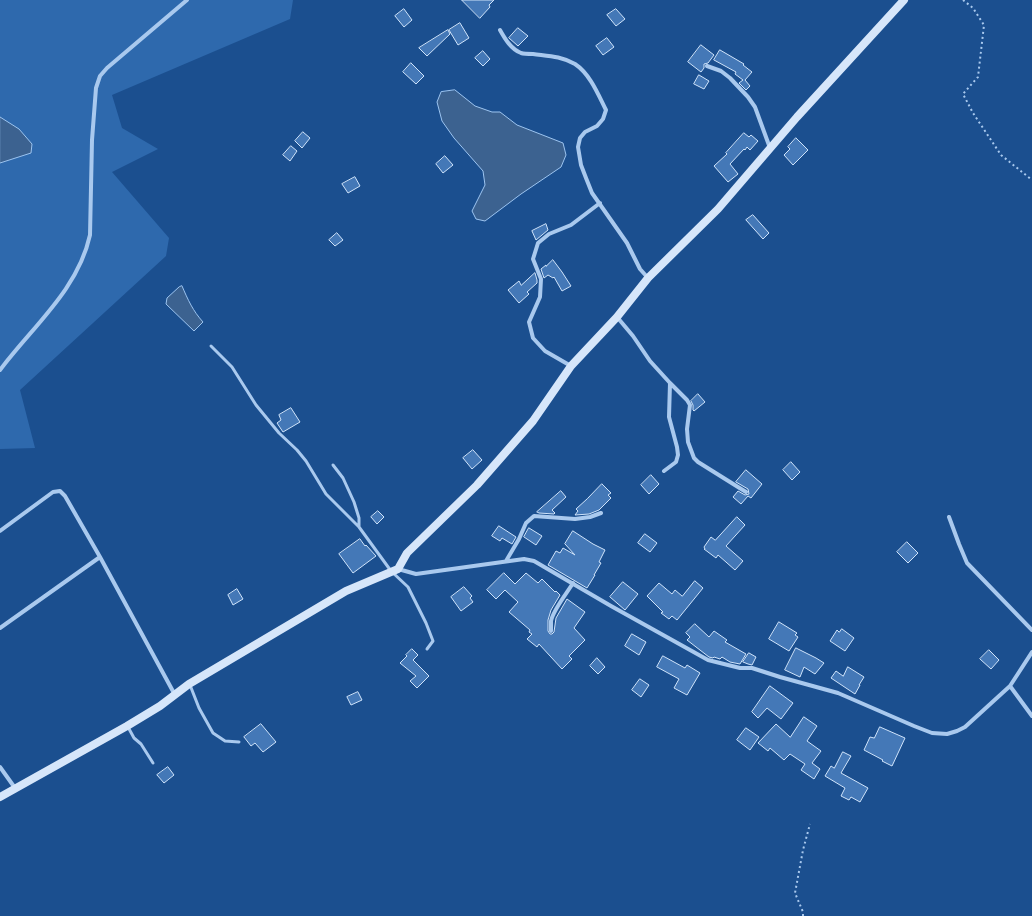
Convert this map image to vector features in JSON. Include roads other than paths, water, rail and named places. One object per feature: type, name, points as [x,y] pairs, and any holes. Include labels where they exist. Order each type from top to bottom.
[{"type":"street","points":[[0,370],[63,294],[81,265],[87,249],[90,235],[92,140],[96,88],[100,76],[107,68],[187,0]]},
{"type":"street","points":[[0,797],[127,726],[160,706],[189,684],[346,591],[395,570],[407,553],[477,485],[533,421],[571,366],[617,317],[648,278],[718,209],[802,112],[904,0]]},
{"type":"street","points":[[500,30],[512,48],[521,53],[563,58],[576,65],[590,78],[606,110],[603,118],[597,126],[585,132],[580,138],[578,147],[581,165],[592,193],[627,243],[640,269],[648,278]]},
{"type":"street","points":[[707,66],[730,78],[748,97],[755,107],[771,148]]},
{"type":"street","points":[[571,366],[545,351],[533,338],[529,322],[540,298],[541,280],[533,259],[538,243],[549,234],[571,225],[600,203]]},
{"type":"street","points":[[617,317],[633,336],[650,361],[690,405],[687,429],[688,442],[694,458],[746,492]]},
{"type":"street","points":[[664,471],[676,462],[678,455],[678,447],[669,417],[670,383]]},
{"type":"street","points":[[0,531],[53,492],[60,491],[65,496],[100,557],[175,695]]},
{"type":"street","points":[[506,561],[519,539],[526,523],[534,516],[575,519],[590,517],[601,513]]},
{"type":"street","points":[[949,517],[967,562],[1032,630]]},
{"type":"street","points":[[0,628],[100,557]]},
{"type":"street","points":[[395,570],[416,574],[506,561],[524,559],[534,560],[611,606],[708,660],[740,668],[752,668],[838,693],[932,733],[947,734],[965,727],[1010,686],[1032,652]]},
{"type":"street","points":[[551,631],[551,621],[553,616],[561,600],[573,583]]},
{"type":"street","points":[[1010,686],[1032,716]]},
{"type":"street","points":[[0,767],[15,788]]},
{"type":"lane","points":[[211,346],[232,367],[256,405],[279,433],[306,461],[326,494],[359,528],[408,587],[426,623],[433,641],[427,649]]},
{"type":"lane","points":[[333,465],[343,478],[354,502],[359,518],[359,528]]},
{"type":"lane","points":[[189,684],[199,708],[213,733],[225,741],[240,742]]},
{"type":"lane","points":[[127,726],[153,763]]}]
